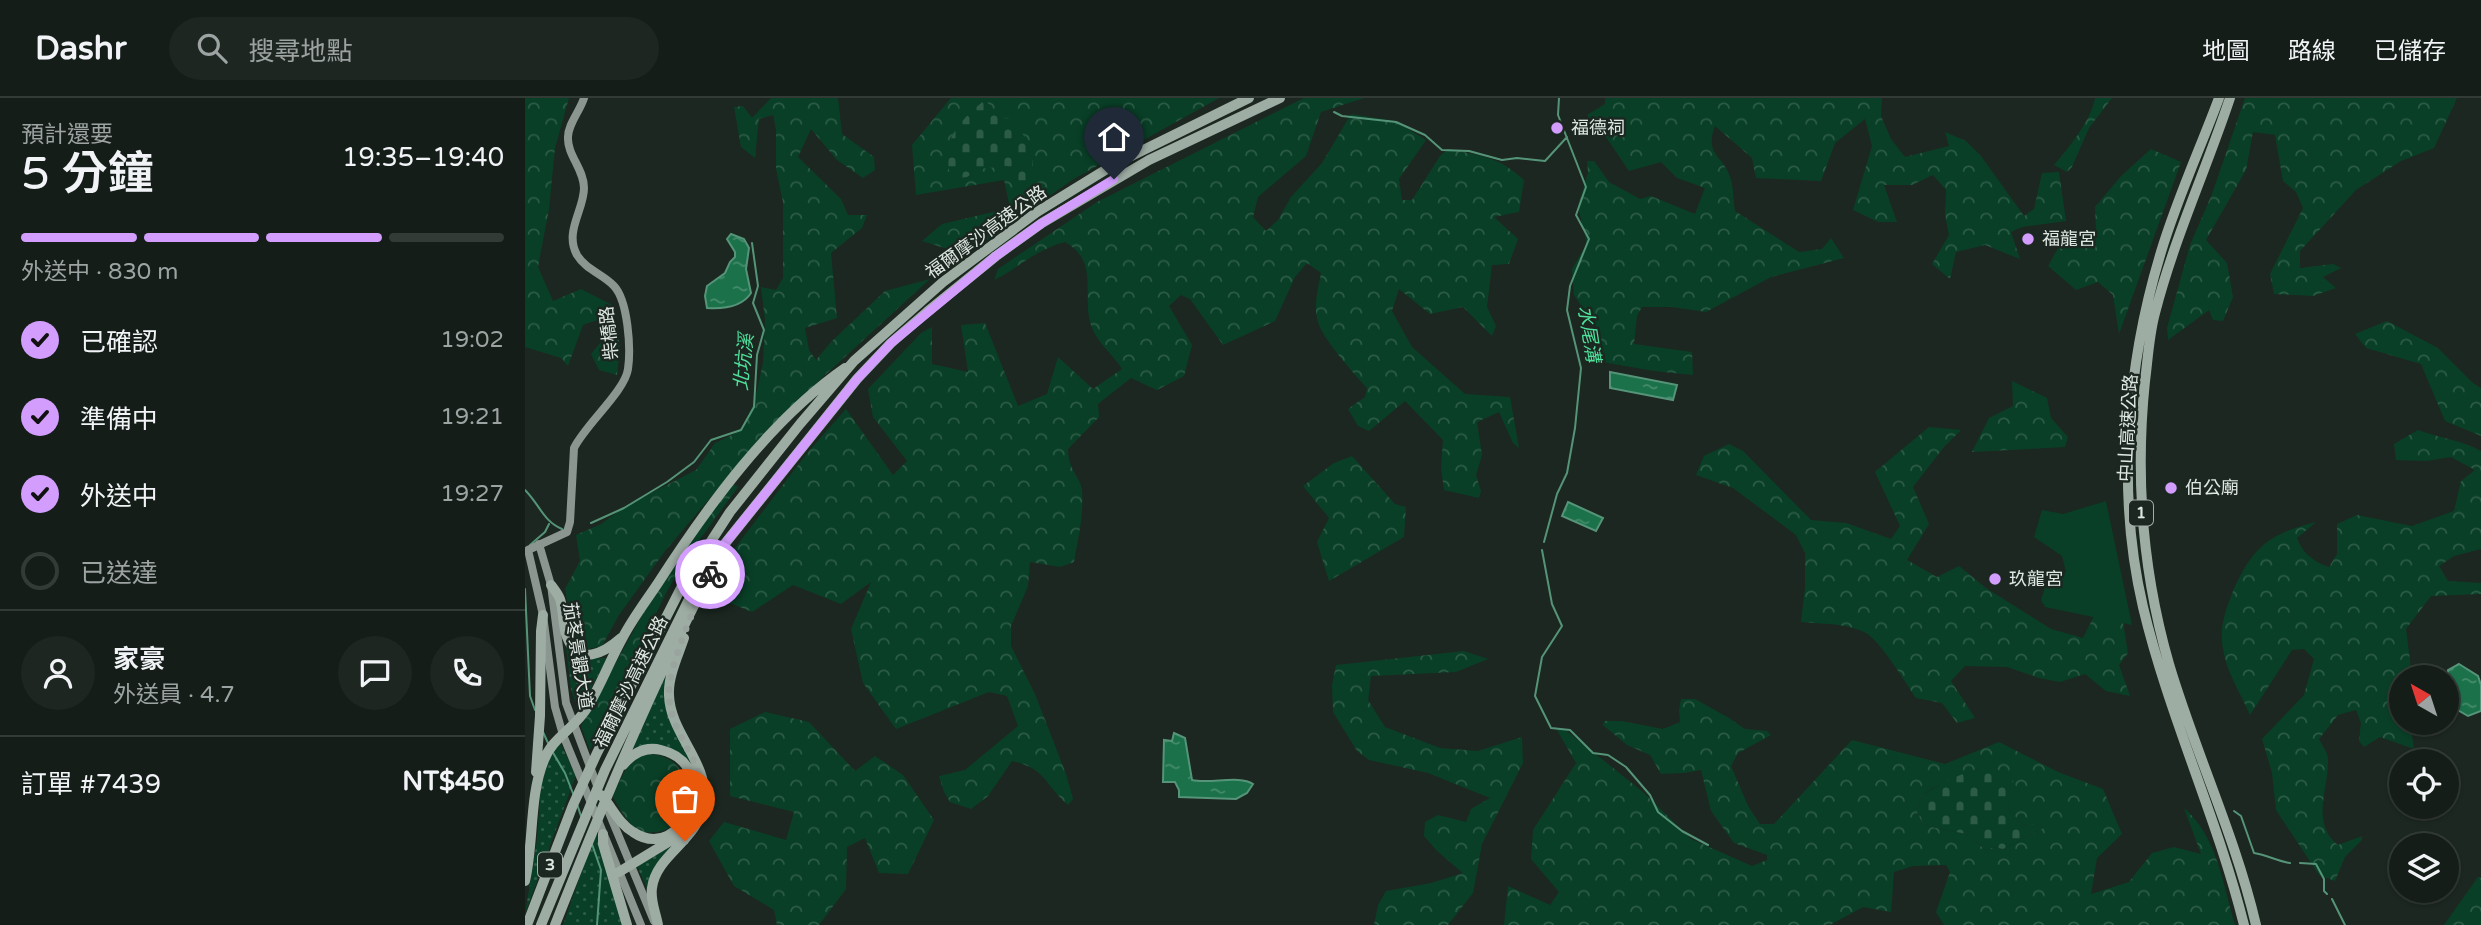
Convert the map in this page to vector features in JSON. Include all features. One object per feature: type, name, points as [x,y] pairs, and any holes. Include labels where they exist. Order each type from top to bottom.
[{"type":"highway","name":"福爾摩沙高速公路","points":[[527,925],[573,805],[682,586],[723,522],[783,444],[854,361],[943,282],[1037,212],[1115,164],[1249,98]]},
{"type":"highway","name":"福爾摩沙高速公路","points":[[541,925],[605,770],[697,583],[719,551],[857,379],[891,343],[967,279],[1042,223],[1149,160],[1280,98]]},
{"type":"highway","name":"中山高速公路","points":[[2219,98],[2174,212],[2145,312],[2132,395],[2130,509],[2139,582],[2162,678],[2229,871],[2244,925]]},
{"type":"highway","name":"中山高速公路","points":[[2230,98],[2154,314],[2144,390],[2139,479],[2144,541],[2158,623],[2256,925]]},
{"type":"highway","points":[[535,803],[540,771],[551,747],[573,726],[591,700],[624,636],[683,544],[749,459],[800,405],[826,381],[854,361]]},
{"type":"highway","points":[[557,925],[611,783],[719,551]]},
{"type":"highway","points":[[551,585],[560,599],[566,636],[576,650],[598,655],[624,636]]},
{"type":"highway","points":[[657,925],[652,892],[655,877],[664,862],[696,827],[704,802],[701,775],[679,729],[669,700],[673,671],[690,614]]},
{"type":"highway","points":[[525,881],[530,860],[535,803],[543,615]]},
{"type":"highway","points":[[611,783],[633,755],[643,750],[658,749],[674,755],[685,765],[693,785],[693,803],[679,833],[618,872]]},
{"type":"highway","points":[[601,795],[630,831],[644,838],[660,838],[675,831],[693,803]]},
{"type":"highway","points":[[603,834],[603,844],[627,925]]},
{"type":"main road","name":"柴橋路","points":[[527,550],[567,532],[570,522],[574,448],[579,437],[624,381],[628,369],[628,337],[622,298],[613,285],[587,266],[577,254],[573,242],[573,230],[584,192],[584,179],[570,150],[568,137],[584,98]]},
{"type":"main road","name":"茄苳景觀大道","points":[[539,544],[551,585],[566,702],[573,726],[657,925]]},
{"type":"main road","name":"茄苳景觀大道","points":[[527,550],[543,615],[555,707],[563,734],[641,925]]},
{"type":"green space","points":[[525,98],[569,98],[555,148],[549,209],[538,267],[553,301],[581,289],[612,305],[620,346],[617,375],[599,370],[591,354],[606,336],[606,317],[583,325],[568,366],[561,358],[525,347]]},
{"type":"green space","points":[[771,98],[838,98],[842,134],[874,157],[875,170],[863,178],[837,160],[811,129],[798,157],[841,199],[848,215],[867,215],[862,228],[831,253],[837,318],[805,328],[809,350],[816,360],[831,342],[885,291],[930,279],[824,376],[755,445],[665,551],[619,615],[602,646],[588,649],[581,645],[573,633],[565,589],[580,561],[576,535],[601,524],[626,506],[696,470],[715,443],[740,431],[754,403],[763,363],[765,320],[761,287],[776,290],[783,278],[783,202],[776,169],[776,129],[773,115],[759,119],[755,158],[741,147],[734,107],[743,106],[752,118]]},
{"type":"green space","points":[[951,98],[1219,98],[1072,180],[966,255],[922,241],[942,224],[1010,208],[1004,180],[916,195],[912,145]]},
{"type":"green space","points":[[1304,98],[1364,98],[1321,112],[1306,156],[1258,197],[1253,217],[1266,231],[1278,220],[1291,197],[1322,163],[1351,114],[1395,121],[1426,140],[1399,179],[1402,200],[1412,200],[1440,156],[1448,149],[1497,161],[1524,180],[1519,212],[1494,217],[1518,239],[1509,264],[1492,265],[1487,307],[1496,326],[1492,336],[1463,307],[1430,314],[1399,289],[1392,311],[1412,347],[1465,394],[1510,397],[1519,448],[1513,443],[1499,412],[1477,422],[1482,455],[1476,475],[1481,491],[1479,498],[1444,490],[1441,468],[1443,440],[1405,401],[1369,431],[1358,426],[1348,409],[1365,397],[1367,388],[1339,356],[1321,329],[1316,304],[1321,273],[1307,263],[1295,277],[1275,321],[1223,345],[1190,299],[1181,295],[1169,306],[1192,345],[1184,376],[1157,390],[1131,378],[1098,404],[1099,417],[1068,449],[1070,462],[1082,490],[1074,562],[1060,567],[1030,562],[1028,586],[1011,626],[1011,646],[1035,694],[1073,799],[1068,805],[1039,773],[1012,761],[988,796],[971,809],[950,802],[939,776],[965,770],[1018,726],[1007,696],[989,692],[896,729],[863,683],[851,629],[871,582],[841,604],[793,585],[752,612],[713,596],[735,548],[808,452],[846,409],[893,475],[907,461],[873,417],[868,389],[921,333],[932,327],[932,364],[968,372],[961,325],[985,323],[1018,406],[1047,394],[1058,357],[1093,389],[1122,369],[1092,328],[1086,270],[1076,250],[1065,242],[1054,245],[994,280],[998,269],[1097,202]]},
{"type":"green space","points":[[1605,98],[1882,98],[1881,116],[1891,139],[1905,157],[1949,146],[1945,132],[1966,141],[1981,156],[2024,216],[2034,209],[2042,173],[2059,172],[2066,221],[2022,227],[2011,232],[2020,259],[1985,245],[1956,252],[1950,279],[1932,264],[1949,235],[1945,214],[1946,190],[1933,175],[1912,185],[1884,185],[1897,222],[1878,222],[1853,210],[1872,146],[1865,119],[1835,143],[1821,181],[1756,178],[1752,158],[1715,126],[1712,136],[1713,149],[1730,177],[1735,211],[1799,252],[1822,249],[1831,238],[1844,258],[1771,277],[1706,312],[1672,307],[1642,307],[1637,316],[1634,344],[1692,352],[1693,375],[1596,361],[1591,344],[1596,327],[1574,295],[1572,269],[1587,244],[1578,207],[1588,172],[1587,161],[1594,161],[1609,182],[1640,199],[1651,196],[1695,214],[1705,188],[1677,178],[1661,162],[1629,171],[1587,115],[1605,104]]},
{"type":"green space","points":[[2095,98],[2112,98],[2089,128],[2072,167],[2067,172],[2054,165],[2084,124]]},
{"type":"green space","points":[[2245,98],[2457,98],[2434,148],[2401,161],[2356,190],[2300,251],[2300,268],[2333,264],[2341,268],[2323,277],[2336,288],[2313,296],[2274,294],[2270,274],[2303,208],[2296,192],[2283,181],[2275,135],[2253,132],[2246,170],[2206,240],[2227,263],[2233,297],[2223,321],[2213,320],[2209,310],[2168,340],[2167,328],[2190,245],[2212,194]]},
{"type":"green space","points":[[985,100],[1001,118],[1013,119],[1023,134],[1032,155],[1033,180],[1021,185],[1007,166],[979,169],[967,177],[952,179],[946,156],[951,139],[966,117]]},
{"type":"green space","points":[[2151,149],[2181,162],[2119,334],[2113,295],[2098,282],[2076,290],[2048,266],[2061,243],[2080,242],[2096,232],[2095,207],[2121,176]]},
{"type":"green space","points":[[2387,321],[2438,348],[2481,388],[2481,436],[2445,421],[2421,364],[2366,348],[2355,334]]},
{"type":"green space","points":[[2012,381],[2047,398],[2051,418],[2068,437],[2065,447],[1972,452],[1989,418],[2013,406]]},
{"type":"green space","points":[[1929,427],[1961,430],[1913,487],[1929,524],[1907,560],[1937,577],[1959,566],[1986,588],[2051,629],[2083,638],[2095,614],[2123,622],[2128,653],[2119,665],[2130,696],[2106,691],[2085,674],[2060,682],[2007,667],[1965,666],[1951,681],[1975,718],[1957,723],[1942,703],[1916,698],[1886,653],[1866,633],[1843,626],[1801,622],[1805,553],[1796,535],[1733,488],[1696,475],[1704,456],[1729,444],[1743,451],[1811,520],[1846,523],[1891,539],[1900,526],[1875,472]]},
{"type":"green space","points":[[2418,430],[2481,451],[2481,549],[2454,556],[2439,566],[2448,581],[2481,583],[2481,594],[2431,596],[2406,629],[2411,665],[2389,665],[2389,735],[2412,735],[2414,749],[2380,737],[2364,747],[2359,741],[2361,723],[2356,710],[2338,715],[2319,739],[2328,759],[2323,805],[2325,826],[2338,845],[2362,836],[2362,840],[2345,857],[2335,881],[2319,875],[2276,810],[2272,773],[2262,739],[2304,695],[2314,659],[2304,649],[2292,650],[2250,715],[2230,674],[2225,657],[2222,641],[2223,620],[2240,576],[2256,553],[2274,537],[2316,522],[2297,538],[2309,556],[2329,567],[2337,554],[2337,524],[2357,515],[2412,526],[2454,511],[2461,481],[2475,470],[2451,457],[2426,461],[2396,460],[2394,444]]},
{"type":"green space","points":[[1352,456],[1395,504],[1406,507],[1404,537],[1329,581],[1317,542],[1329,518],[1303,486],[1334,463]]},
{"type":"green space","points":[[733,484],[738,487],[690,553],[667,591],[590,750],[581,726],[656,590]]},
{"type":"green space","points":[[2106,501],[2132,625],[2045,607],[2041,600],[2045,587],[2066,572],[2062,556],[2034,537],[2042,510],[2063,514]]},
{"type":"green space","points":[[565,639],[586,658],[607,658],[581,708],[577,707],[571,689]]},
{"type":"green space","points":[[1464,651],[1488,659],[1456,672],[1371,676],[1368,700],[1385,727],[1440,748],[1478,751],[1522,737],[1523,763],[1482,844],[1473,893],[1448,925],[1374,925],[1378,905],[1386,891],[1431,883],[1463,873],[1424,836],[1425,822],[1438,815],[1466,822],[1471,809],[1490,798],[1428,773],[1369,760],[1357,751],[1333,712],[1332,685],[1336,665]]},
{"type":"green space","points":[[669,666],[666,692],[697,772],[700,800],[697,817],[648,891],[637,866],[678,840],[690,823],[697,801],[692,775],[671,750],[653,745],[630,750]]},
{"type":"green space","points":[[1681,699],[1695,699],[1745,729],[1767,731],[1771,735],[1738,753],[1731,766],[1748,806],[1760,824],[1774,824],[1852,740],[1945,764],[1999,742],[2058,772],[2103,789],[2122,834],[2097,858],[2091,894],[2129,882],[2152,853],[2174,847],[2201,854],[2184,808],[2204,832],[2211,847],[2235,925],[1944,925],[1936,912],[1950,872],[1946,865],[1913,866],[1894,872],[1891,912],[1863,907],[1830,925],[1504,925],[1508,886],[1550,905],[1559,892],[1531,859],[1533,830],[1576,763],[1557,730],[1563,728],[1643,792],[1691,839],[1752,866],[1767,860],[1767,855],[1734,843],[1711,811],[1701,770],[1661,774],[1650,755],[1627,745],[1603,725],[1604,721],[1622,721],[1663,729],[1680,722]],"holes":[[[1977,769],[2019,790],[2010,800],[2008,808],[2023,826],[2037,823],[2043,828],[2003,849],[1993,847],[1986,850],[1966,834],[1923,825],[1917,811],[1921,796]]]},
{"type":"green space","points":[[765,712],[809,722],[855,771],[875,756],[903,775],[934,820],[908,874],[879,873],[865,838],[847,847],[846,889],[819,925],[777,925],[774,910],[734,886],[709,841],[724,822],[786,840],[794,812],[730,796],[730,729]]},
{"type":"green space","points":[[560,743],[576,775],[525,914],[537,840],[541,782],[548,758]]},
{"type":"green space","points":[[645,754],[664,757],[677,766],[684,778],[687,792],[685,807],[678,819],[668,828],[651,833],[641,831],[630,823],[612,795],[631,760]]},
{"type":"green space","points":[[1989,767],[2009,775],[2019,791],[2010,800],[2008,808],[2023,826],[2037,823],[2043,828],[2003,849],[1993,847],[1986,850],[1966,834],[1923,825],[1917,811],[1921,796],[1954,778]]},
{"type":"green space","points":[[596,830],[624,925],[563,925]]},
{"type":"green space","points":[[2478,877],[2481,878],[2481,925],[2444,925]]},
{"type":"water","points":[[731,234],[744,239],[749,248],[746,269],[751,293],[732,306],[707,308],[707,286],[725,273],[735,257],[727,239]]},
{"type":"water","points":[[1610,372],[1677,385],[1673,400],[1610,388]]},
{"type":"water","points":[[1568,502],[1603,518],[1596,531],[1562,516]]},
{"type":"water","points":[[2457,665],[2478,676],[2481,685],[2481,711],[2468,716],[2459,711]]},
{"type":"water","points":[[1174,733],[1185,738],[1192,780],[1247,781],[1253,784],[1247,793],[1236,799],[1179,797],[1175,782],[1163,782],[1164,740],[1172,741]]},
{"type":"waterway","name":"水尾溝","points":[[1544,542],[1557,494],[1567,473],[1575,428],[1581,368],[1567,310],[1570,286],[1589,239],[1576,215],[1586,187],[1558,115],[1559,98]]},
{"type":"waterway","points":[[1334,112],[1342,116],[1396,122],[1425,135],[1442,150],[1469,151],[1502,160],[1517,158],[1545,161],[1567,137]]},
{"type":"waterway","name":"北坑溪","points":[[591,523],[624,508],[667,482],[694,462],[711,440],[741,430],[754,407],[757,355],[764,330],[753,303],[758,286],[752,243]]},
{"type":"waterway","name":"北坑溪","points":[[525,490],[546,517],[562,529]]},
{"type":"waterway","points":[[530,545],[545,532],[549,524]]},
{"type":"waterway","name":"水尾溝","points":[[1542,550],[1552,604],[1562,626],[1542,657],[1535,696],[1551,728],[1570,730],[1593,753],[1608,755],[1626,767],[1650,795],[1658,812],[1682,831],[1708,845]]},
{"type":"waterway","points":[[525,589],[530,696],[535,710]]},
{"type":"waterway","points":[[543,732],[548,743]]},
{"type":"waterway","points":[[552,751],[574,796]]},
{"type":"waterway","points":[[577,804],[581,816]]},
{"type":"waterway","points":[[2234,811],[2241,816],[2254,853],[2290,863]]},
{"type":"waterway","points":[[592,844],[601,870],[597,925]]},
{"type":"waterway","points":[[2300,863],[2316,864],[2324,879],[2324,891],[2327,894]]},
{"type":"waterway","points":[[2332,899],[2345,925]]},
{"type":"way so far","points":[[685,841],[699,822],[704,788],[698,768],[674,716],[669,693],[690,614],[710,574]]},
{"type":"place","name":"福德祠","points":[[1557,128]]},
{"type":"place","name":"福龍宮","points":[[2028,239]]},
{"type":"place","name":"伯公廟","points":[[2171,488]]},
{"type":"place","name":"玖龍宮","points":[[1995,579]]},
{"type":"route","points":[[710,574],[719,551],[857,379],[891,343],[996,256],[1042,223],[1114,179]]}]
